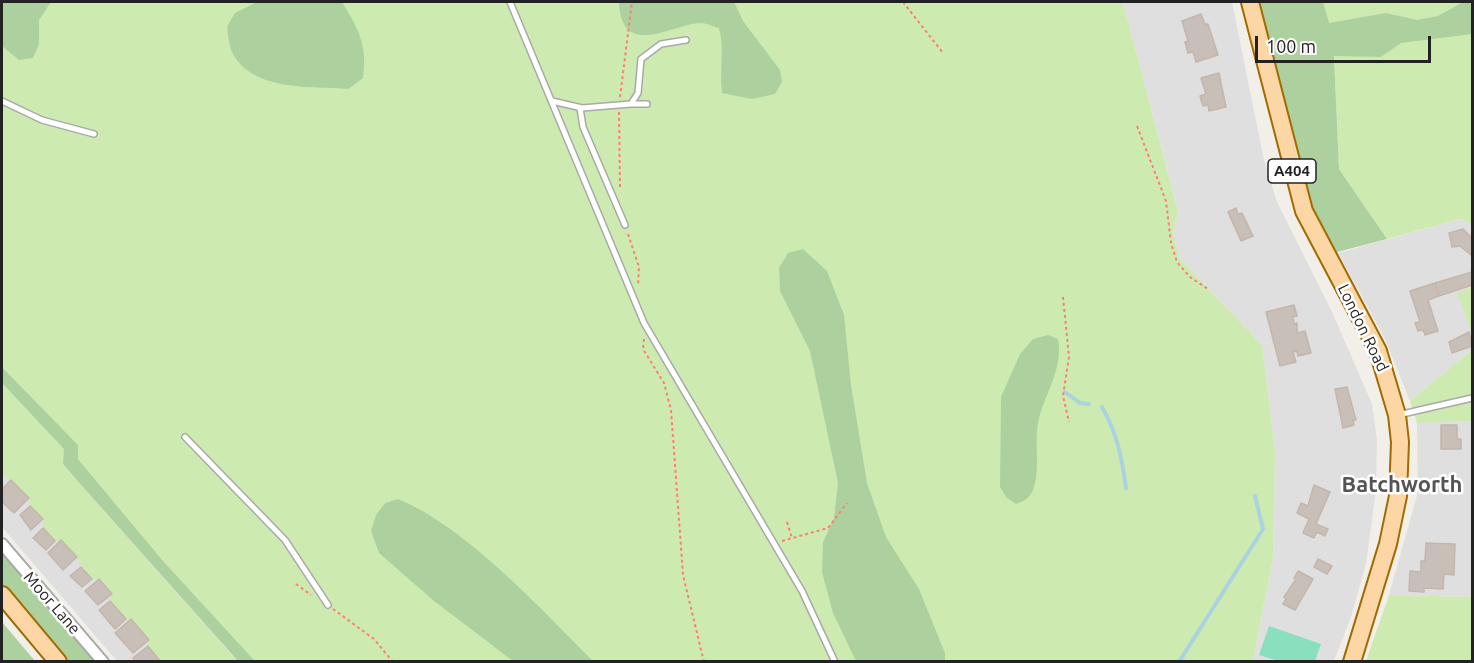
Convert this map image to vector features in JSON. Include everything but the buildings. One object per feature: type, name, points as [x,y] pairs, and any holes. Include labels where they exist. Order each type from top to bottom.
[{"type":"main road","name":"London Road","points":[[1250,2],[1304,211],[1378,351],[1397,415],[1400,442],[1398,496],[1388,544],[1352,662]]},
{"type":"main road","name":"Moor Lane","points":[[2,596],[58,662]]},
{"type":"street","name":"Moor Lane","points":[[2,544],[103,662]]},
{"type":"lane","points":[[510,2],[644,323],[802,591],[836,662]]},
{"type":"lane","points":[[631,104],[638,93],[641,59],[661,44],[686,40]]},
{"type":"lane","points":[[2,101],[42,120],[94,134]]},
{"type":"lane","points":[[552,102],[580,108],[647,104]]},
{"type":"lane","points":[[580,108],[583,127],[625,225]]},
{"type":"lane","points":[[1397,415],[1473,398]]},
{"type":"lane","points":[[184,437],[285,540],[328,605]]},
{"type":"path","points":[[903,2],[943,53]]},
{"type":"path","points":[[1137,126],[1166,201],[1171,243],[1177,262],[1190,277],[1208,289]]},
{"type":"path","points":[[1063,297],[1069,357],[1063,396],[1069,422]]},
{"type":"path","points":[[773,543],[828,528],[848,503]]},
{"type":"path","points":[[787,522],[792,538]]},
{"type":"path","points":[[296,584],[374,639],[393,662]]},
{"type":"shaded area","points":[[1123,2],[1232,2],[1264,160],[1277,202],[1333,314],[1372,404],[1377,440],[1376,490],[1366,564],[1351,617],[1334,661],[1253,661],[1273,558],[1275,452],[1262,345],[1180,259],[1173,234],[1178,210]]},
{"type":"shaded area","points":[[1460,219],[1472,224],[1472,287],[1457,293],[1472,333],[1472,350],[1410,401],[1384,337],[1338,253]]},
{"type":"shaded area","points":[[2,383],[82,486],[238,661],[117,661],[2,527]]},
{"type":"shaded area","points":[[1472,421],[1472,597],[1389,595],[1418,492],[1417,423]]},
{"type":"green space","points":[[2,2],[1123,2],[1178,211],[1173,234],[1180,259],[1262,345],[1275,452],[1273,558],[1253,661],[255,661],[164,562],[78,459],[78,445],[2,367]]},
{"type":"green space","points":[[2,2],[51,2],[39,20],[39,44],[33,58],[19,60],[2,46]]},
{"type":"green space","points":[[257,2],[342,2],[353,20],[363,47],[363,78],[348,89],[301,87],[269,81],[242,66],[233,54],[227,27],[235,13]]},
{"type":"green space","points":[[619,2],[734,2],[743,21],[780,70],[782,82],[775,94],[752,99],[722,93],[722,44],[719,28],[701,23],[651,35],[639,35],[629,30],[622,20]]},
{"type":"green space","points":[[1258,2],[1323,2],[1329,23],[1386,13],[1417,20],[1438,16],[1463,2],[1472,2],[1472,34],[1401,43],[1381,57],[1334,56],[1339,169],[1387,239],[1333,253],[1307,193],[1297,161]]},
{"type":"green space","points":[[1323,2],[1472,2],[1472,224],[1460,219],[1387,239],[1339,169],[1334,55]]},
{"type":"green space","points":[[803,249],[827,271],[844,315],[851,385],[867,483],[886,537],[919,589],[945,653],[945,661],[856,661],[833,613],[822,572],[823,542],[834,518],[838,483],[810,351],[780,291],[779,268],[788,253]]},
{"type":"green space","points":[[1472,287],[1472,333],[1457,293]]},
{"type":"green space","points":[[1048,335],[1058,339],[1056,372],[1038,424],[1037,466],[1032,493],[1016,504],[1006,497],[1000,487],[1001,397],[1020,354],[1033,339]]},
{"type":"green space","points":[[1472,350],[1472,421],[1417,423],[1410,401]]},
{"type":"green space","points":[[2,367],[78,445],[78,459],[164,562],[255,661],[238,661],[63,464],[64,449],[2,383]]},
{"type":"green space","points":[[2,383],[65,449],[63,465],[237,661],[160,661],[148,646],[148,640],[131,619],[126,619],[110,601],[111,594],[99,579],[92,579],[62,540],[55,541],[43,528],[43,519],[30,506],[29,497],[2,474]]},
{"type":"green space","points":[[398,499],[424,512],[476,549],[502,571],[593,661],[513,661],[434,601],[379,553],[371,531],[376,515],[385,503]]},
{"type":"green space","points":[[2,548],[100,661],[66,661],[2,588]]},
{"type":"green space","points":[[1389,595],[1472,597],[1472,661],[1366,661]]},
{"type":"green space","points":[[2,622],[35,661],[2,661]]},
{"type":"green space","points":[[1269,626],[1321,644],[1315,661],[1278,661],[1259,655]]},
{"type":"waterway","points":[[1065,392],[1080,403],[1089,404]]},
{"type":"waterway","points":[[1102,407],[1112,426],[1118,446],[1126,488]]},
{"type":"waterway","points":[[1179,662],[1263,529],[1255,496]]},
{"type":"district","name":"Batchworth","points":[[1402,485]]}]
